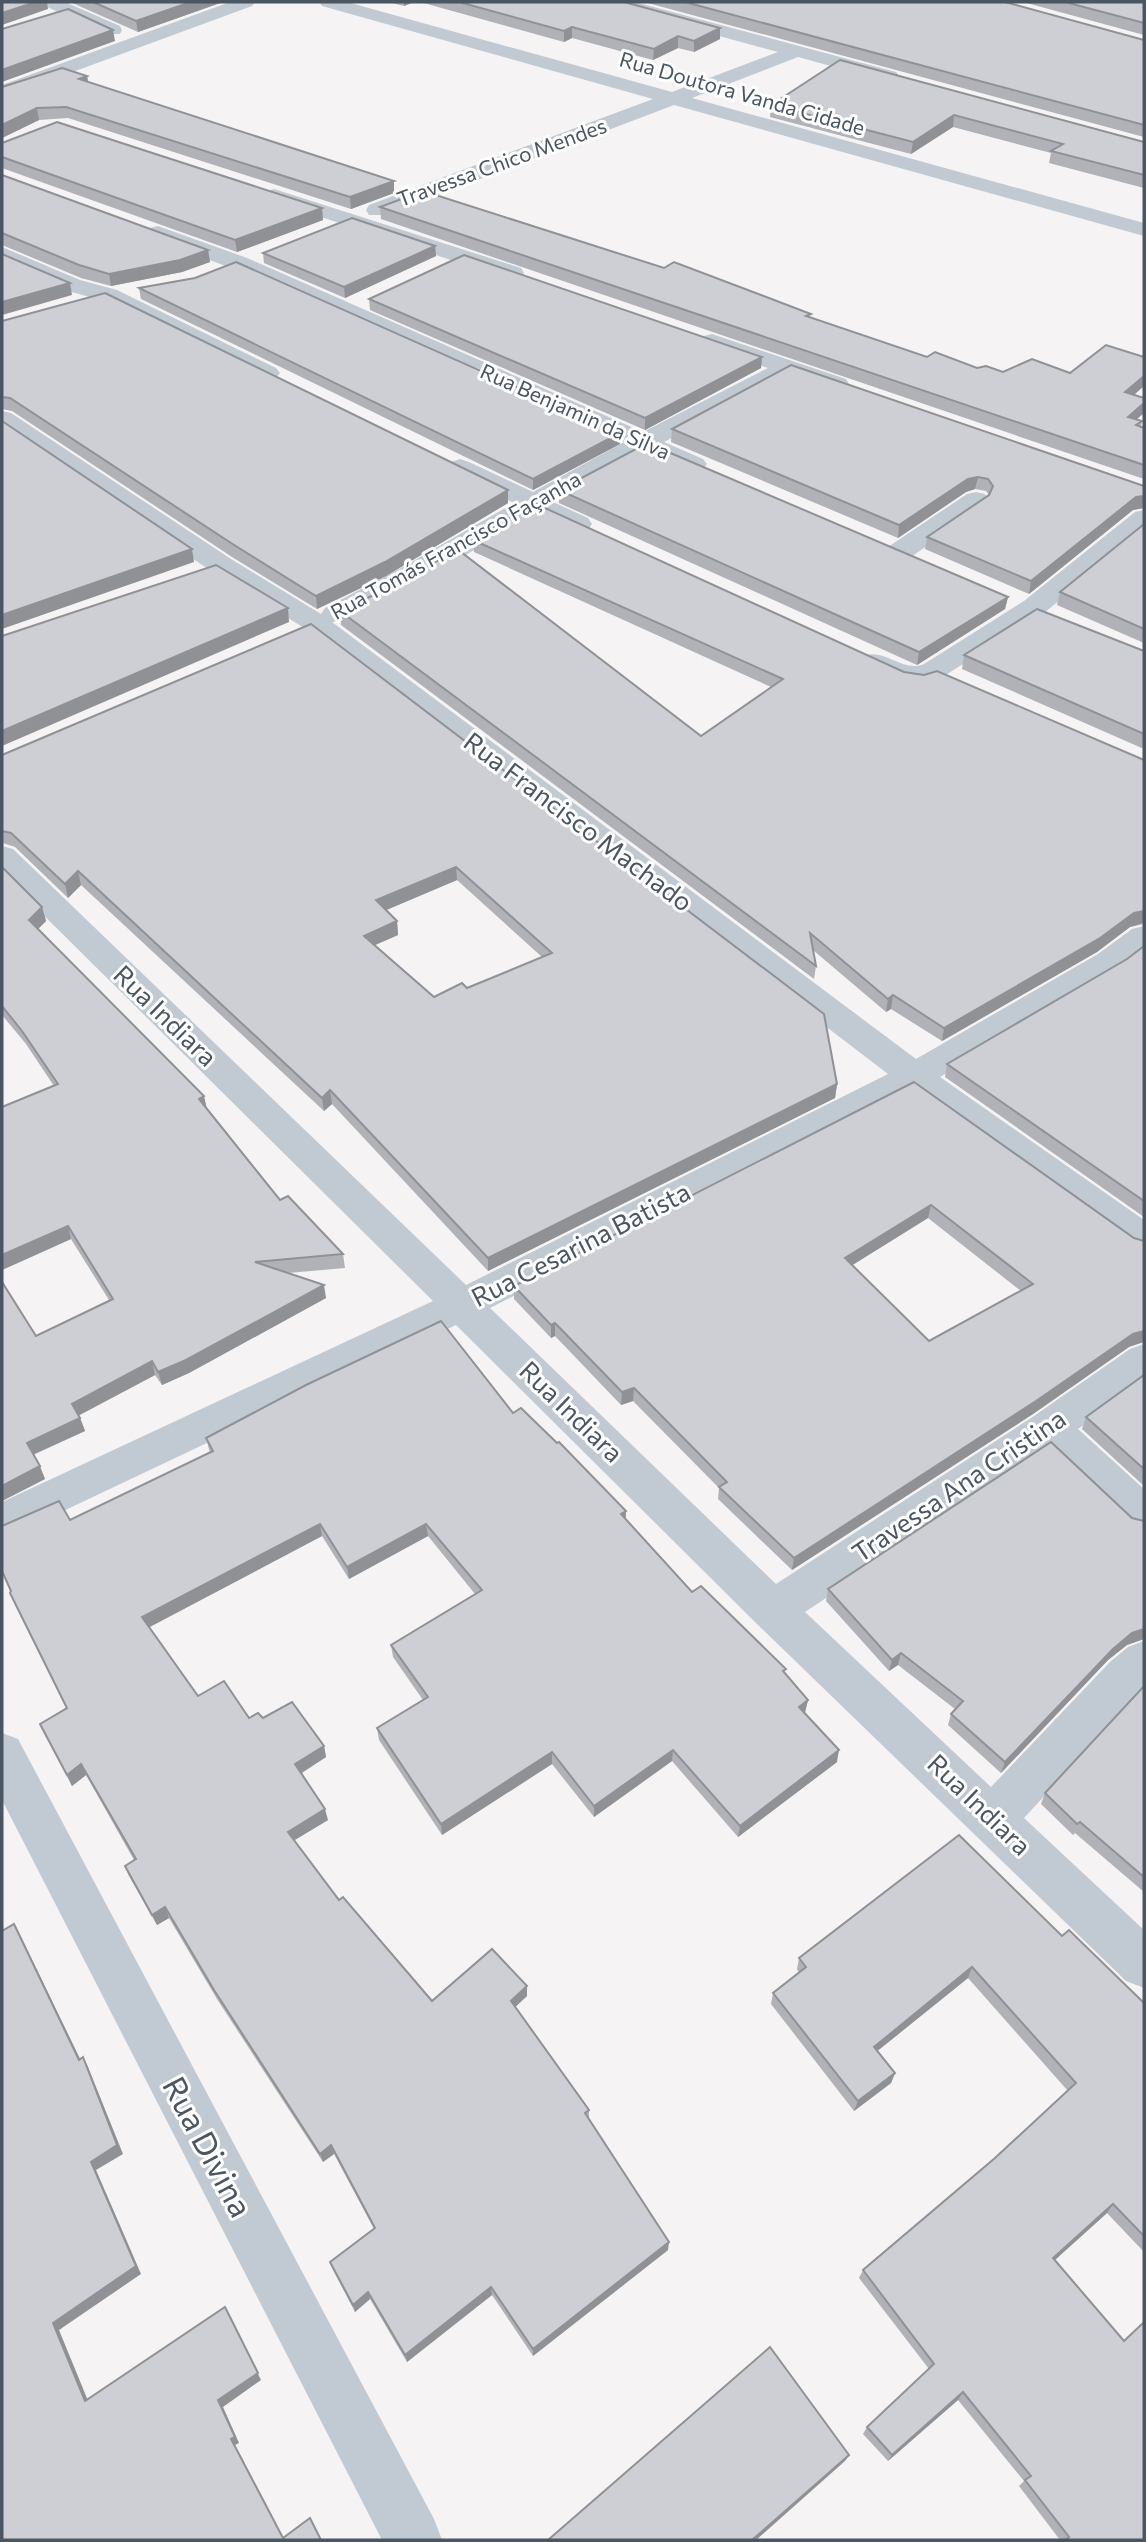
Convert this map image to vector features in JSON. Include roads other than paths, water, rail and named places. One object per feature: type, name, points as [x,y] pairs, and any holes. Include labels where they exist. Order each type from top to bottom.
[{"type":"street","points":[[2,92],[246,2]]},
{"type":"street","name":"Rua Doutora Vanda Cidade","points":[[328,2],[1144,230]]},
{"type":"street","points":[[615,2],[905,80]]},
{"type":"street","points":[[672,16],[693,7]]},
{"type":"street","points":[[49,10],[71,11],[140,43]]},
{"type":"street","name":"Travessa Chico Mendes","points":[[313,234],[799,51]]},
{"type":"street","points":[[257,190],[528,278]]},
{"type":"street","name":"Rua Benjamin da Silva","points":[[139,226],[239,263],[720,475]]},
{"type":"street","points":[[2,254],[72,285],[109,295],[284,381]]},
{"type":"street","points":[[201,277],[264,254]]},
{"type":"street","points":[[428,272],[463,255]]},
{"type":"street","points":[[71,305],[150,288]]},
{"type":"street","points":[[345,310],[369,299]]},
{"type":"street","points":[[697,336],[863,393]]},
{"type":"street","name":"Rua Tomás Francisco Façanha","points":[[303,629],[397,584],[533,503],[643,442],[788,368]]},
{"type":"street","name":"Rua Francisco Machado","points":[[2,418],[208,570],[303,629],[914,1076],[1144,1239]]},
{"type":"street","points":[[433,454],[595,531]]},
{"type":"street","points":[[898,552],[976,500]]},
{"type":"street","points":[[855,651],[935,676],[1131,543],[1144,518]]},
{"type":"street","points":[[873,541],[923,562]]},
{"type":"street","name":"Rua Indiara","points":[[2,856],[773,1610],[1144,1964]]},
{"type":"street","name":"Rua Cesarina Batista","points":[[2,1522],[462,1305],[914,1076],[1110,962],[1144,937]]},
{"type":"street","name":"Travessa Ana Cristina","points":[[773,1610],[1049,1428],[1144,1360]]},
{"type":"street","points":[[1049,1428],[1144,1515]]},
{"type":"street","points":[[993,1818],[1126,1676],[1144,1661]]},
{"type":"street","name":"Rua Divina","points":[[2,1754],[412,2540]]}]
